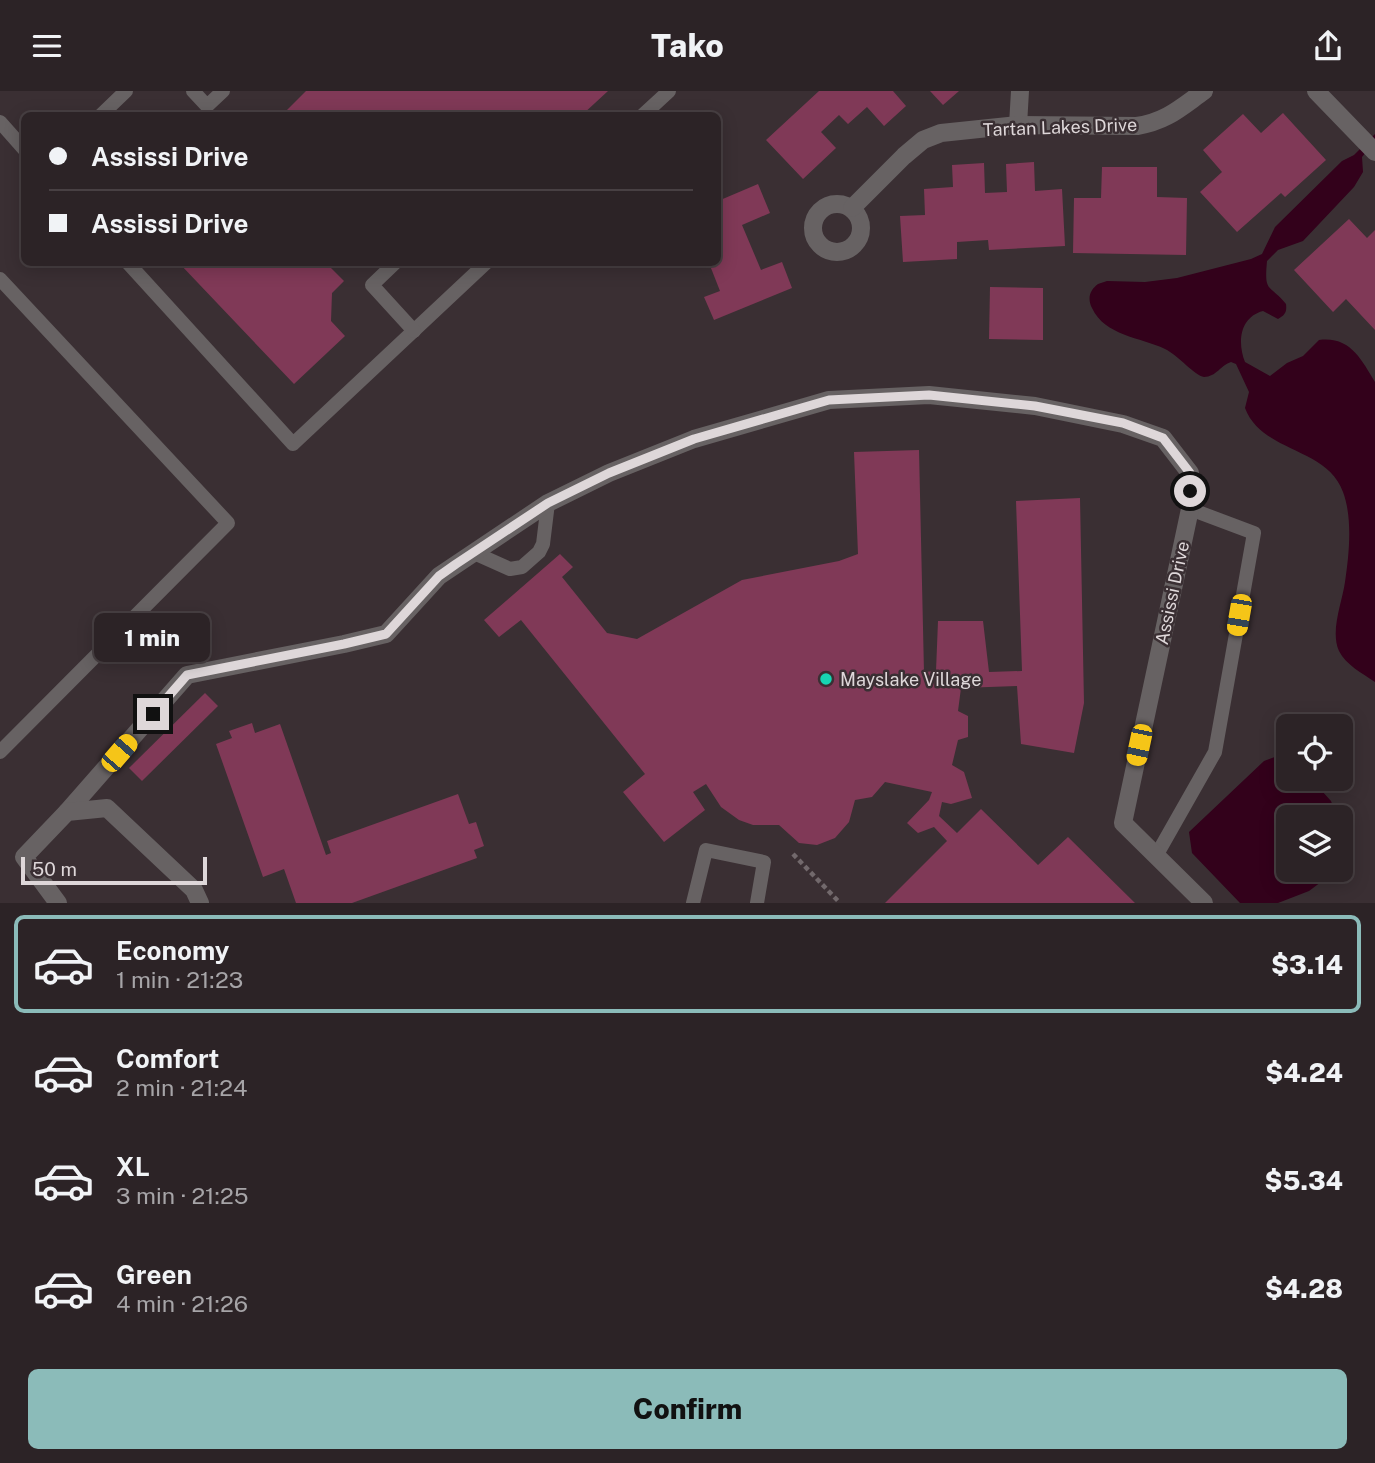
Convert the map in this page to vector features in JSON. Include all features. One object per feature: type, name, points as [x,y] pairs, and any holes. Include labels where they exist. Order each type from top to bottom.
[{"type":"street","points":[[1018,125],[1020,91]]},
{"type":"street","name":"Tartan Lakes Drive","points":[[852,208],[904,156],[923,140],[941,133],[1018,125],[1137,126],[1155,123],[1171,116],[1204,91]]},
{"type":"street","points":[[1316,91],[1375,152]]},
{"type":"street","name":"Assissi Drive","points":[[58,903],[24,857],[187,675],[386,634],[439,576],[548,503],[609,473],[694,439],[829,400],[929,395],[1035,406],[1123,423],[1163,438],[1190,473],[1190,509],[1123,823],[1204,903]]},
{"type":"street","points":[[67,812],[107,808],[194,890],[200,903]]},
{"type":"lane","points":[[103,112],[126,91]]},
{"type":"lane","points":[[193,91],[207,106],[223,91]]},
{"type":"lane","points":[[646,112],[669,91]]},
{"type":"lane","points":[[0,122],[21,146]]},
{"type":"lane","points":[[131,266],[293,443],[481,266]]},
{"type":"lane","points":[[392,266],[372,285],[414,331]]},
{"type":"lane","points":[[0,279],[228,523],[0,752]]},
{"type":"lane","points":[[472,552],[510,569],[522,567],[539,552],[543,544],[548,503]]},
{"type":"lane","points":[[1156,856],[1215,752],[1254,533],[1190,509]]},
{"type":"lane","points":[[693,903],[706,850],[764,862],[757,903]]},
{"type":"path","points":[[793,854],[840,903]]},
{"type":"shaded area","points":[[1375,134],[1375,141],[1362,157],[1363,172],[1354,187],[1303,241],[1278,250],[1267,261],[1267,284],[1286,304],[1285,313],[1278,319],[1263,311],[1255,314],[1245,324],[1241,346],[1245,362],[1270,376],[1287,363],[1303,356],[1319,340],[1339,342],[1353,351],[1375,382],[1375,682],[1346,660],[1337,643],[1336,626],[1345,582],[1349,537],[1346,503],[1335,477],[1323,466],[1265,434],[1253,423],[1245,408],[1249,392],[1236,364],[1231,362],[1212,375],[1200,376],[1165,349],[1124,335],[1105,325],[1092,308],[1090,298],[1095,286],[1107,281],[1145,282],[1177,278],[1262,254],[1275,227],[1342,161],[1354,155]]},
{"type":"shaded area","points":[[1276,756],[1276,791],[1322,791],[1331,801],[1332,805],[1276,805],[1276,882],[1321,882],[1309,891],[1278,903],[1240,903],[1192,853],[1189,832],[1264,761]]},
{"type":"building","points":[[306,91],[608,91],[585,112],[268,112],[287,110]]},
{"type":"building","points":[[819,91],[893,91],[906,106],[884,126],[867,107],[848,124],[839,115],[821,132],[836,148],[803,179],[766,140]]},
{"type":"building","points":[[930,91],[959,91],[943,105]]},
{"type":"building","points":[[1283,113],[1326,160],[1285,197],[1281,193],[1237,232],[1200,192],[1222,172],[1203,150],[1243,114],[1261,133]]},
{"type":"building","points":[[1034,162],[1035,191],[1062,189],[1065,246],[989,250],[988,240],[957,242],[957,259],[903,262],[900,216],[925,215],[924,189],[953,187],[952,165],[984,163],[985,193],[1007,192],[1006,164]]},
{"type":"building","points":[[1102,167],[1157,167],[1157,197],[1187,198],[1186,255],[1073,253],[1074,198],[1101,198]]},
{"type":"building","points":[[758,184],[770,213],[742,225],[761,270],[782,262],[792,288],[714,320],[704,297],[720,291],[710,266],[721,266],[721,200]]},
{"type":"building","points":[[1349,219],[1367,238],[1375,230],[1375,330],[1346,299],[1333,312],[1294,270]]},
{"type":"building","points":[[182,266],[329,266],[344,281],[332,293],[331,321],[345,336],[294,384]]},
{"type":"building","points":[[990,287],[1043,288],[1043,340],[989,339]]},
{"type":"building","name":"Mayslake Village","points":[[919,450],[924,672],[936,671],[938,621],[983,621],[989,672],[1022,671],[1016,501],[1080,498],[1084,703],[1074,753],[1021,744],[1017,686],[961,688],[958,711],[968,716],[968,737],[958,740],[952,765],[964,772],[972,798],[951,804],[942,802],[939,816],[957,833],[981,809],[1038,865],[1068,837],[1135,903],[885,903],[947,841],[934,827],[918,833],[907,823],[929,800],[932,792],[885,782],[872,797],[855,800],[849,822],[835,838],[817,845],[799,843],[779,825],[753,825],[739,820],[721,807],[706,784],[693,792],[705,810],[664,842],[623,792],[645,774],[521,620],[499,637],[484,620],[560,554],[573,567],[562,577],[607,633],[637,639],[742,580],[839,561],[858,554],[854,452]]},
{"type":"building","points":[[205,693],[218,706],[142,781],[129,768]]},
{"type":"building","points":[[252,723],[255,733],[280,724],[326,855],[331,853],[327,841],[458,794],[469,824],[476,822],[484,846],[474,850],[477,858],[352,903],[296,903],[284,869],[263,877],[216,744],[232,738],[229,731]]},
{"type":"place","name":"Mayslake Village","points":[[826,679]]},
{"type":"route","points":[[153,714],[187,675],[386,634],[439,576],[472,552],[548,503],[609,473],[694,439],[829,400],[929,395],[1035,406],[1123,423],[1163,438],[1190,473],[1190,491]]}]
